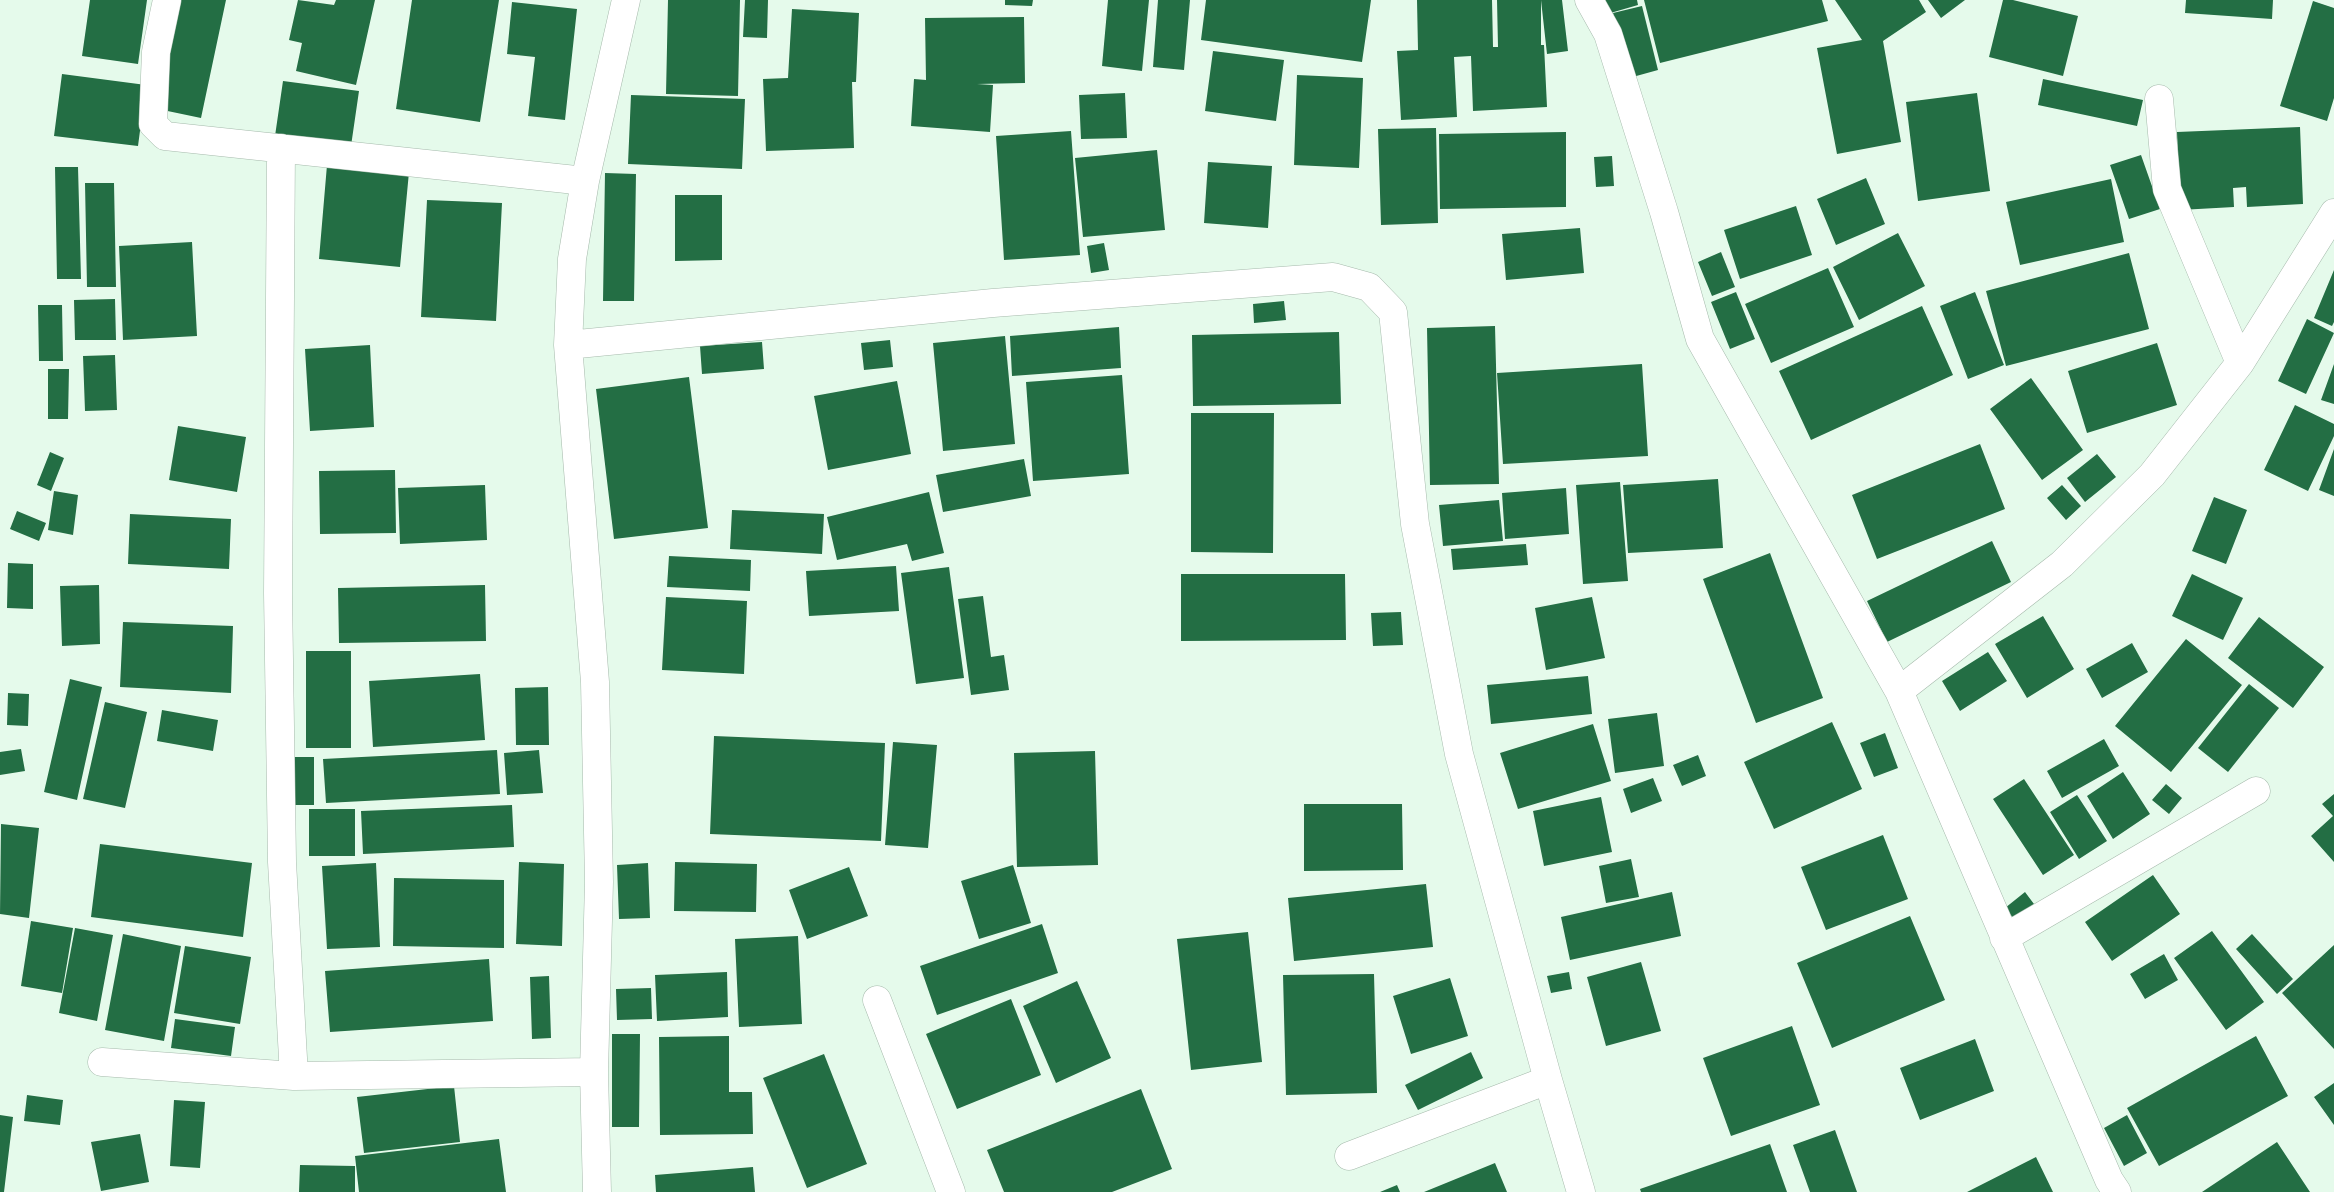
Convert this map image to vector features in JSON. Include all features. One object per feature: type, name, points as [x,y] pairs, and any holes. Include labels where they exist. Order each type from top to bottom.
[{"type":"street","points":[[167,0],[156,52],[153,124],[165,136],[585,181]]},
{"type":"street","points":[[597,1192],[594,1072],[599,882],[595,682],[568,344],[572,259],[585,181],[626,0]]},
{"type":"street","points":[[1590,0],[1608,34],[1664,212],[1700,339],[1899,691],[2109,1180],[2117,1192]]},
{"type":"street","points":[[2159,99],[2166,190],[2240,363]]},
{"type":"street","points":[[282,148],[278,603],[282,862],[294,1076]]},
{"type":"street","points":[[1899,691],[2062,564],[2152,475],[2240,363],[2334,213]]},
{"type":"street","points":[[568,344],[993,303],[1333,277],[1369,287],[1392,312],[1415,524],[1459,754],[1548,1080],[1582,1192]]},
{"type":"street","points":[[2004,938],[2256,791]]},
{"type":"street","points":[[877,1000],[951,1192]]},
{"type":"street","points":[[102,1062],[294,1076],[594,1072]]},
{"type":"street","points":[[1349,1156],[1548,1080]]},
{"type":"building","points":[[90,0],[147,0],[138,64],[82,56]]},
{"type":"building","points":[[180,0],[226,0],[201,118],[158,109]]},
{"type":"building","points":[[298,0],[334,5],[336,0],[375,0],[356,85],[296,71],[302,43],[289,40]]},
{"type":"building","points":[[412,0],[499,0],[480,122],[396,109]]},
{"type":"building","points":[[668,0],[740,0],[738,96],[666,94]]},
{"type":"building","points":[[745,0],[768,0],[767,38],[743,37]]},
{"type":"building","points":[[1005,0],[1033,0],[1032,6],[1005,5]]},
{"type":"building","points":[[1108,0],[1149,0],[1142,71],[1102,66]]},
{"type":"building","points":[[1158,0],[1190,0],[1184,70],[1153,67]]},
{"type":"building","points":[[1206,0],[1371,0],[1362,62],[1201,40]]},
{"type":"building","points":[[1417,0],[1492,0],[1493,47],[1498,47],[1497,0],[1541,0],[1541,45],[1544,45],[1547,107],[1473,111],[1471,56],[1454,57],[1457,117],[1401,120],[1397,51],[1418,50]]},
{"type":"building","points":[[1541,0],[1562,0],[1568,51],[1547,54]]},
{"type":"building","points":[[1602,0],[1637,0],[1638,5],[1607,14]]},
{"type":"building","points":[[1644,0],[1822,0],[1828,21],[1660,63]]},
{"type":"building","points":[[1835,0],[1919,0],[1926,12],[1883,41],[1901,142],[1837,154],[1817,48],[1862,40]]},
{"type":"building","points":[[1928,0],[1965,0],[1941,18]]},
{"type":"building","points":[[2003,0],[2013,0],[2078,16],[2063,76],[1989,57]]},
{"type":"building","points":[[2186,0],[2273,0],[2272,19],[2185,13]]},
{"type":"building","points":[[2313,1],[2334,8],[2334,98],[2327,121],[2280,106]]},
{"type":"building","points":[[512,2],[577,9],[565,120],[528,116],[535,57],[507,54]]},
{"type":"building","points":[[1642,6],[1658,70],[1629,78],[1613,13]]},
{"type":"building","points":[[792,9],[859,13],[856,82],[852,82],[854,148],[766,151],[763,79],[788,78]]},
{"type":"building","points":[[1024,17],[1025,83],[977,84],[993,85],[990,132],[911,126],[914,79],[926,80],[925,18]]},
{"type":"building","points":[[1213,51],[1284,60],[1276,121],[1205,111]]},
{"type":"building","points":[[62,74],[146,85],[138,146],[54,136]]},
{"type":"building","points":[[1297,75],[1363,78],[1359,168],[1294,165]]},
{"type":"building","points":[[2043,79],[2143,100],[2137,126],[2038,105]]},
{"type":"building","points":[[283,81],[359,91],[351,146],[275,136]]},
{"type":"building","points":[[1125,93],[1127,138],[1081,139],[1079,95]]},
{"type":"building","points":[[1977,93],[1990,191],[1918,201],[1906,102]]},
{"type":"building","points":[[631,95],[745,99],[742,169],[628,164]]},
{"type":"building","points":[[2300,127],[2303,204],[2247,207],[2246,187],[2233,188],[2234,207],[2180,210],[2177,132]]},
{"type":"building","points":[[1436,128],[1438,223],[1381,225],[1378,129]]},
{"type":"building","points":[[1071,131],[1080,255],[1004,260],[996,136]]},
{"type":"building","points":[[1566,132],[1566,207],[1440,209],[1439,134]]},
{"type":"building","points":[[1157,150],[1165,230],[1083,237],[1075,158]]},
{"type":"building","points":[[2141,155],[2160,209],[2129,219],[2110,165]]},
{"type":"building","points":[[1612,156],[1614,186],[1596,187],[1594,157]]},
{"type":"building","points":[[1208,162],[1272,166],[1268,228],[1204,223]]},
{"type":"building","points":[[327,165],[409,172],[400,267],[319,259]]},
{"type":"building","points":[[55,167],[78,167],[81,279],[57,279]]},
{"type":"building","points":[[605,173],[636,174],[634,301],[603,301]]},
{"type":"building","points":[[1866,178],[1885,224],[1836,245],[1817,199]]},
{"type":"building","points":[[2111,179],[2124,242],[2020,265],[2006,202]]},
{"type":"building","points":[[85,183],[114,183],[116,287],[87,287]]},
{"type":"building","points":[[675,195],[722,195],[722,260],[675,261]]},
{"type":"building","points":[[427,200],[502,203],[496,321],[421,317]]},
{"type":"building","points":[[1796,206],[1812,255],[1740,279],[1724,230]]},
{"type":"building","points":[[1580,228],[1584,273],[1506,280],[1502,234]]},
{"type":"building","points":[[1898,233],[1925,286],[1859,320],[1833,267]]},
{"type":"building","points":[[192,242],[197,336],[123,340],[119,246]]},
{"type":"building","points":[[1104,243],[1109,270],[1091,273],[1087,246]]},
{"type":"building","points":[[1721,252],[1735,287],[1712,296],[1698,262]]},
{"type":"building","points":[[2129,253],[2149,329],[2006,366],[1986,291]]},
{"type":"building","points":[[1828,268],[1854,327],[1771,363],[1745,304]]},
{"type":"building","points":[[2334,270],[2334,322],[2332,326],[2314,318]]},
{"type":"building","points":[[1736,292],[1755,339],[1730,349],[1711,302]]},
{"type":"building","points":[[1975,292],[2004,365],[1968,379],[1940,306]]},
{"type":"building","points":[[115,299],[116,340],[75,340],[74,300]]},
{"type":"building","points":[[1284,301],[1286,320],[1254,323],[1253,304]]},
{"type":"building","points":[[38,305],[62,305],[63,361],[39,361]]},
{"type":"building","points":[[1922,306],[1953,375],[1811,440],[1779,371]]},
{"type":"building","points":[[2307,319],[2334,333],[2306,394],[2278,381]]},
{"type":"building","points":[[1495,326],[1499,484],[1430,485],[1427,328]]},
{"type":"building","points":[[1119,327],[1121,368],[1012,376],[1010,336]]},
{"type":"building","points":[[1339,332],[1341,404],[1193,406],[1192,335]]},
{"type":"building","points":[[1005,336],[1015,444],[943,451],[933,343]]},
{"type":"building","points":[[890,340],[893,367],[864,370],[861,343]]},
{"type":"building","points":[[762,342],[764,369],[702,374],[700,346]]},
{"type":"building","points":[[2157,343],[2177,405],[2087,433],[2068,371]]},
{"type":"building","points":[[370,345],[374,427],[310,431],[305,349]]},
{"type":"building","points":[[115,355],[117,410],[85,411],[83,356]]},
{"type":"building","points":[[1642,364],[1648,456],[1503,464],[1497,373]]},
{"type":"building","points":[[2334,364],[2334,404],[2321,400]]},
{"type":"building","points":[[48,369],[69,369],[68,419],[48,419]]},
{"type":"building","points":[[1122,375],[1129,474],[1033,481],[1026,382]]},
{"type":"building","points":[[689,377],[708,528],[614,539],[596,389]]},
{"type":"building","points":[[2031,378],[2083,450],[2042,480],[1990,409]]},
{"type":"building","points":[[897,381],[911,454],[828,470],[814,396]]},
{"type":"building","points":[[2295,405],[2334,424],[2334,436],[2308,491],[2264,470]]},
{"type":"building","points":[[1191,413],[1274,413],[1273,553],[1191,552]]},
{"type":"building","points":[[178,426],[246,437],[237,492],[169,480]]},
{"type":"building","points":[[1980,444],[2005,509],[1877,559],[1852,495]]},
{"type":"building","points":[[2334,449],[2334,496],[2319,490]]},
{"type":"building","points":[[50,452],[64,458],[51,491],[37,485]]},
{"type":"building","points":[[2097,454],[2116,477],[2085,502],[2067,478]]},
{"type":"building","points":[[1024,459],[1031,496],[943,512],[936,475]]},
{"type":"building","points":[[395,470],[396,533],[320,534],[319,471]]},
{"type":"building","points":[[1718,479],[1723,548],[1628,553],[1623,485]]},
{"type":"building","points":[[1620,482],[1628,581],[1583,584],[1576,485]]},
{"type":"building","points":[[485,485],[487,540],[400,544],[398,488]]},
{"type":"building","points":[[2062,485],[2081,506],[2066,520],[2047,498]]},
{"type":"building","points":[[1566,488],[1569,534],[1505,539],[1502,493]]},
{"type":"building","points":[[54,491],[78,495],[73,535],[48,530]]},
{"type":"building","points":[[929,492],[944,553],[912,561],[907,544],[837,560],[827,517]]},
{"type":"building","points":[[2214,497],[2247,510],[2226,564],[2192,551]]},
{"type":"building","points":[[1499,500],[1503,541],[1443,546],[1439,505]]},
{"type":"building","points":[[732,510],[824,514],[822,554],[730,549]]},
{"type":"building","points":[[17,511],[46,523],[39,541],[10,529]]},
{"type":"building","points":[[130,514],[231,519],[229,569],[128,564]]},
{"type":"building","points":[[1992,541],[2011,582],[1887,642],[1867,601]]},
{"type":"building","points":[[1526,544],[1528,565],[1453,570],[1451,549]]},
{"type":"building","points":[[1770,553],[1823,698],[1756,723],[1703,579]]},
{"type":"building","points":[[669,556],[751,560],[750,591],[667,587]]},
{"type":"building","points":[[8,563],[33,564],[33,609],[7,608]]},
{"type":"building","points":[[896,566],[899,611],[809,616],[806,571]]},
{"type":"building","points":[[949,567],[964,678],[916,684],[901,573]]},
{"type":"building","points":[[1181,574],[1345,574],[1346,640],[1181,641]]},
{"type":"building","points":[[2192,574],[2243,598],[2223,640],[2172,616]]},
{"type":"building","points":[[99,585],[100,644],[62,646],[60,586]]},
{"type":"building","points":[[485,585],[486,641],[339,643],[338,588]]},
{"type":"building","points":[[983,596],[991,657],[1004,655],[1009,690],[971,695],[958,599]]},
{"type":"building","points":[[666,597],[747,601],[744,674],[662,670]]},
{"type":"building","points":[[1592,597],[1605,658],[1546,670],[1535,608]]},
{"type":"building","points":[[1401,612],[1403,645],[1373,646],[1371,613]]},
{"type":"building","points":[[2043,616],[2074,669],[2027,698],[1995,644]]},
{"type":"building","points":[[2259,617],[2324,667],[2293,708],[2228,658]]},
{"type":"building","points":[[123,622],[233,626],[231,693],[120,687]]},
{"type":"building","points":[[2186,639],[2242,685],[2171,772],[2115,726]]},
{"type":"building","points":[[2132,643],[2148,672],[2102,698],[2086,669]]},
{"type":"building","points":[[306,651],[351,651],[351,748],[306,748]]},
{"type":"building","points":[[1988,652],[2007,681],[1960,711],[1942,681]]},
{"type":"building","points":[[480,674],[485,740],[373,747],[369,681]]},
{"type":"building","points":[[1588,676],[1592,714],[1491,724],[1487,685]]},
{"type":"building","points":[[70,679],[102,687],[77,800],[44,792]]},
{"type":"building","points":[[2249,684],[2279,708],[2228,772],[2198,748]]},
{"type":"building","points":[[548,687],[549,745],[516,745],[515,688]]},
{"type":"building","points":[[8,693],[29,694],[28,726],[7,725]]},
{"type":"building","points":[[105,702],[147,712],[125,808],[83,799]]},
{"type":"building","points":[[162,710],[218,720],[213,751],[157,741]]},
{"type":"building","points":[[1657,713],[1664,766],[1615,773],[1608,719]]},
{"type":"building","points":[[1832,722],[1862,789],[1774,829],[1744,762]]},
{"type":"building","points":[[1593,724],[1611,781],[1518,809],[1500,753]]},
{"type":"building","points":[[1885,733],[1898,768],[1874,777],[1860,743]]},
{"type":"building","points":[[714,736],[885,743],[881,841],[710,834]]},
{"type":"building","points":[[2104,739],[2119,766],[2062,798],[2047,771]]},
{"type":"building","points":[[893,742],[937,745],[928,848],[885,845]]},
{"type":"building","points":[[21,749],[25,771],[0,775],[0,752]]},
{"type":"building","points":[[497,750],[500,794],[326,803],[323,759]]},
{"type":"building","points":[[539,750],[543,793],[507,795],[504,753]]},
{"type":"building","points":[[1095,751],[1098,865],[1017,867],[1014,753]]},
{"type":"building","points":[[1698,755],[1706,776],[1682,786],[1673,765]]},
{"type":"building","points":[[288,757],[314,757],[314,805],[288,805]]},
{"type":"building","points":[[2123,772],[2150,814],[2113,839],[2087,796]]},
{"type":"building","points":[[1653,778],[1662,801],[1631,813],[1623,789]]},
{"type":"building","points":[[2024,779],[2074,855],[2043,875],[1993,799]]},
{"type":"building","points":[[2166,784],[2182,798],[2169,814],[2152,800]]},
{"type":"building","points":[[2334,794],[2334,862],[2311,836],[2333,816],[2322,804]]},
{"type":"building","points":[[2077,795],[2107,841],[2079,859],[2050,812]]},
{"type":"building","points":[[1601,797],[1612,852],[1544,866],[1533,811]]},
{"type":"building","points":[[1304,804],[1402,804],[1403,870],[1304,871]]},
{"type":"building","points":[[512,805],[514,847],[363,854],[361,811]]},
{"type":"building","points":[[309,809],[355,809],[355,856],[309,856]]},
{"type":"building","points":[[1,824],[39,828],[29,918],[0,914]]},
{"type":"building","points":[[1883,835],[1908,899],[1826,930],[1801,867]]},
{"type":"building","points":[[100,844],[252,863],[243,937],[91,917]]},
{"type":"building","points":[[1631,859],[1639,897],[1606,903],[1599,866]]},
{"type":"building","points":[[519,862],[564,864],[562,946],[516,944]]},
{"type":"building","points":[[675,862],[757,864],[756,912],[674,911]]},
{"type":"building","points":[[376,863],[380,947],[327,949],[322,866]]},
{"type":"building","points":[[648,863],[650,918],[619,919],[617,865]]},
{"type":"building","points":[[1013,865],[1031,923],[979,939],[961,881]]},
{"type":"building","points":[[849,867],[868,916],[807,939],[789,890]]},
{"type":"building","points":[[2153,875],[2180,914],[2112,961],[2085,922]]},
{"type":"building","points":[[394,878],[504,880],[504,948],[393,946]]},
{"type":"building","points":[[1426,884],[1433,947],[1294,961],[1288,898]]},
{"type":"building","points":[[1672,892],[1681,936],[1570,960],[1561,917]]},
{"type":"building","points":[[2025,892],[2034,904],[2014,919],[2005,908]]},
{"type":"building","points":[[1910,916],[1945,1000],[1832,1048],[1797,963]]},
{"type":"building","points":[[31,921],[73,928],[62,993],[21,986]]},
{"type":"building","points":[[1042,924],[1058,973],[937,1015],[920,966]]},
{"type":"building","points":[[75,928],[113,935],[97,1021],[59,1013]]},
{"type":"building","points":[[2212,931],[2264,1002],[2226,1030],[2174,958]]},
{"type":"building","points":[[1248,932],[1262,1062],[1191,1070],[1177,939]]},
{"type":"building","points":[[123,934],[181,946],[164,1041],[105,1030]]},
{"type":"building","points":[[2252,934],[2293,979],[2277,994],[2236,949]]},
{"type":"building","points":[[798,936],[802,1024],[739,1027],[735,939]]},
{"type":"building","points":[[2334,945],[2334,1049],[2282,993]]},
{"type":"building","points":[[185,946],[251,957],[240,1024],[174,1013]]},
{"type":"building","points":[[2164,954],[2178,980],[2145,999],[2130,974]]},
{"type":"building","points":[[489,959],[493,1021],[330,1032],[325,971]]},
{"type":"building","points":[[1641,962],[1661,1031],[1606,1046],[1587,977]]},
{"type":"building","points":[[727,972],[728,1017],[657,1021],[655,975]]},
{"type":"building","points":[[1569,972],[1572,989],[1551,993],[1547,976]]},
{"type":"building","points":[[1374,974],[1377,1093],[1286,1095],[1283,975]]},
{"type":"building","points":[[549,976],[551,1038],[532,1039],[530,977]]},
{"type":"building","points":[[1450,978],[1468,1036],[1411,1054],[1393,996]]},
{"type":"building","points":[[1077,981],[1111,1058],[1056,1083],[1023,1006]]},
{"type":"building","points":[[651,988],[652,1019],[617,1020],[616,989]]},
{"type":"building","points":[[1011,999],[1041,1075],[957,1109],[926,1034]]},
{"type":"building","points":[[175,1019],[235,1027],[231,1056],[171,1048]]},
{"type":"building","points":[[1792,1026],[1820,1105],[1731,1136],[1703,1058]]},
{"type":"building","points":[[612,1034],[640,1034],[639,1127],[612,1127]]},
{"type":"building","points":[[729,1036],[729,1092],[752,1092],[753,1134],[660,1135],[659,1037]]},
{"type":"building","points":[[2256,1036],[2288,1096],[2159,1166],[2127,1108]]},
{"type":"building","points":[[1975,1039],[1994,1091],[1920,1120],[1900,1068]]},
{"type":"building","points":[[1471,1052],[1483,1078],[1418,1110],[1405,1085]]},
{"type":"building","points":[[824,1054],[867,1164],[807,1188],[763,1078]]},
{"type":"building","points":[[2334,1083],[2334,1125],[2314,1097]]},
{"type":"building","points":[[454,1086],[460,1142],[364,1153],[357,1097]]},
{"type":"building","points":[[1141,1089],[1172,1169],[1112,1192],[1004,1192],[987,1150]]},
{"type":"building","points":[[27,1095],[63,1100],[60,1125],[24,1121]]},
{"type":"building","points":[[174,1100],[205,1102],[200,1168],[170,1166]]},
{"type":"building","points":[[0,1115],[13,1117],[4,1192],[0,1192]]},
{"type":"building","points":[[2127,1115],[2147,1153],[2124,1166],[2104,1128]]},
{"type":"building","points":[[1835,1130],[1857,1192],[1810,1192],[1793,1145]]},
{"type":"building","points":[[140,1134],[149,1182],[101,1191],[91,1142]]},
{"type":"building","points":[[499,1139],[506,1192],[359,1192],[355,1156]]},
{"type":"building","points":[[2277,1142],[2310,1192],[2202,1192]]},
{"type":"building","points":[[1770,1144],[1787,1192],[1641,1192],[1640,1189]]},
{"type":"building","points":[[2036,1157],[2053,1192],[1967,1192]]},
{"type":"building","points":[[1495,1163],[1507,1192],[1424,1192]]},
{"type":"building","points":[[300,1165],[355,1166],[355,1192],[299,1192]]},
{"type":"building","points":[[753,1167],[755,1192],[656,1192],[655,1175]]},
{"type":"building","points":[[1397,1185],[1400,1192],[1380,1192]]}]
